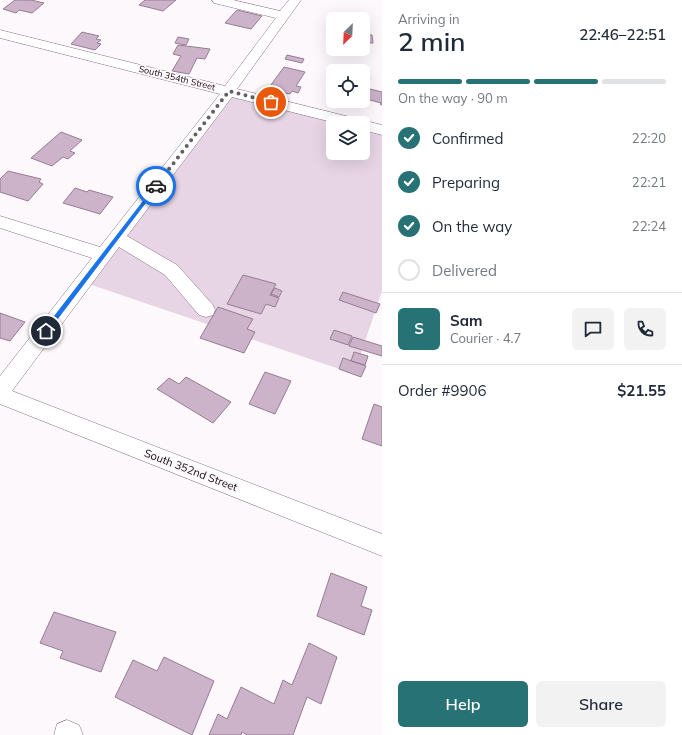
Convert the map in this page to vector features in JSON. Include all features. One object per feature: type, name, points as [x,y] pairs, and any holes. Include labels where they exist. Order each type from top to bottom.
[{"type":"street","points":[[218,0],[284,16]]},
{"type":"street","points":[[0,391],[229,91],[295,0]]},
{"type":"street","name":"South 354th Street","points":[[0,34],[327,116]]},
{"type":"street","points":[[370,127],[382,130]]},
{"type":"street","points":[[0,222],[104,255]]},
{"type":"street","points":[[117,238],[171,270],[206,310]]},
{"type":"street","name":"South 352nd Street","points":[[0,395],[382,545]]},
{"type":"shaded area","points":[[229,91],[327,116],[326,160],[370,160],[370,127],[382,130],[382,291],[354,374],[83,282]]},
{"type":"building","points":[[15,0],[31,0],[44,3],[32,13],[19,10],[16,13],[3,9]]},
{"type":"building","points":[[145,0],[176,0],[163,11],[139,5]]},
{"type":"building","points":[[237,10],[262,16],[251,29],[225,23]]},
{"type":"building","points":[[82,32],[99,36],[96,39],[101,40],[97,43],[101,44],[95,50],[71,44]]},
{"type":"building","points":[[370,35],[372,35],[373,43],[370,43]]},
{"type":"building","points":[[178,37],[189,39],[186,45],[175,43]]},
{"type":"building","points":[[178,45],[210,49],[205,59],[197,58],[189,74],[172,71],[181,56],[173,54]]},
{"type":"building","points":[[287,55],[304,59],[302,63],[285,59]]},
{"type":"building","points":[[284,67],[305,72],[296,86],[301,87],[298,93],[292,91],[290,94],[268,89]]},
{"type":"building","points":[[370,89],[382,92],[382,105],[380,104],[381,103],[370,100]]},
{"type":"building","points":[[61,132],[82,140],[70,151],[75,153],[68,159],[63,157],[52,166],[31,158]]},
{"type":"building","points":[[8,171],[41,179],[39,182],[43,184],[28,201],[0,192],[0,179]]},
{"type":"building","points":[[75,188],[87,192],[89,190],[113,197],[100,214],[63,203]]},
{"type":"building","points":[[243,275],[276,284],[270,295],[279,298],[275,307],[266,304],[261,314],[227,304]]},
{"type":"building","points":[[275,288],[282,291],[279,297],[271,294]]},
{"type":"building","points":[[343,292],[380,304],[376,313],[339,300]]},
{"type":"building","points":[[218,307],[253,319],[247,329],[255,332],[244,353],[200,338]]},
{"type":"building","points":[[0,313],[25,322],[10,341],[0,338]]},
{"type":"building","points":[[334,330],[352,336],[348,345],[330,339]]},
{"type":"building","points":[[353,337],[382,346],[382,356],[349,346]]},
{"type":"building","points":[[354,352],[368,356],[365,365],[351,361]]},
{"type":"building","points":[[343,358],[366,366],[361,377],[339,369]]},
{"type":"building","points":[[265,372],[291,381],[275,414],[249,404]]},
{"type":"building","points":[[186,377],[231,402],[213,423],[157,389],[169,378],[179,384]]},
{"type":"building","points":[[374,404],[382,407],[382,446],[362,439]]},
{"type":"building","points":[[331,573],[367,587],[361,606],[372,610],[364,635],[317,616]]},
{"type":"building","points":[[54,612],[116,632],[101,672],[60,658],[63,651],[40,643]]},
{"type":"building","points":[[309,643],[337,657],[321,704],[307,697],[293,735],[247,735],[242,732],[241,735],[209,735],[218,714],[227,719],[241,687],[274,704],[283,680],[292,685]]},
{"type":"building","points":[[164,657],[214,681],[192,735],[115,697],[133,660],[157,671]]},
{"type":"way so far","points":[[156,186],[229,91],[271,102]]},
{"type":"route","points":[[46,331],[156,186]]}]
